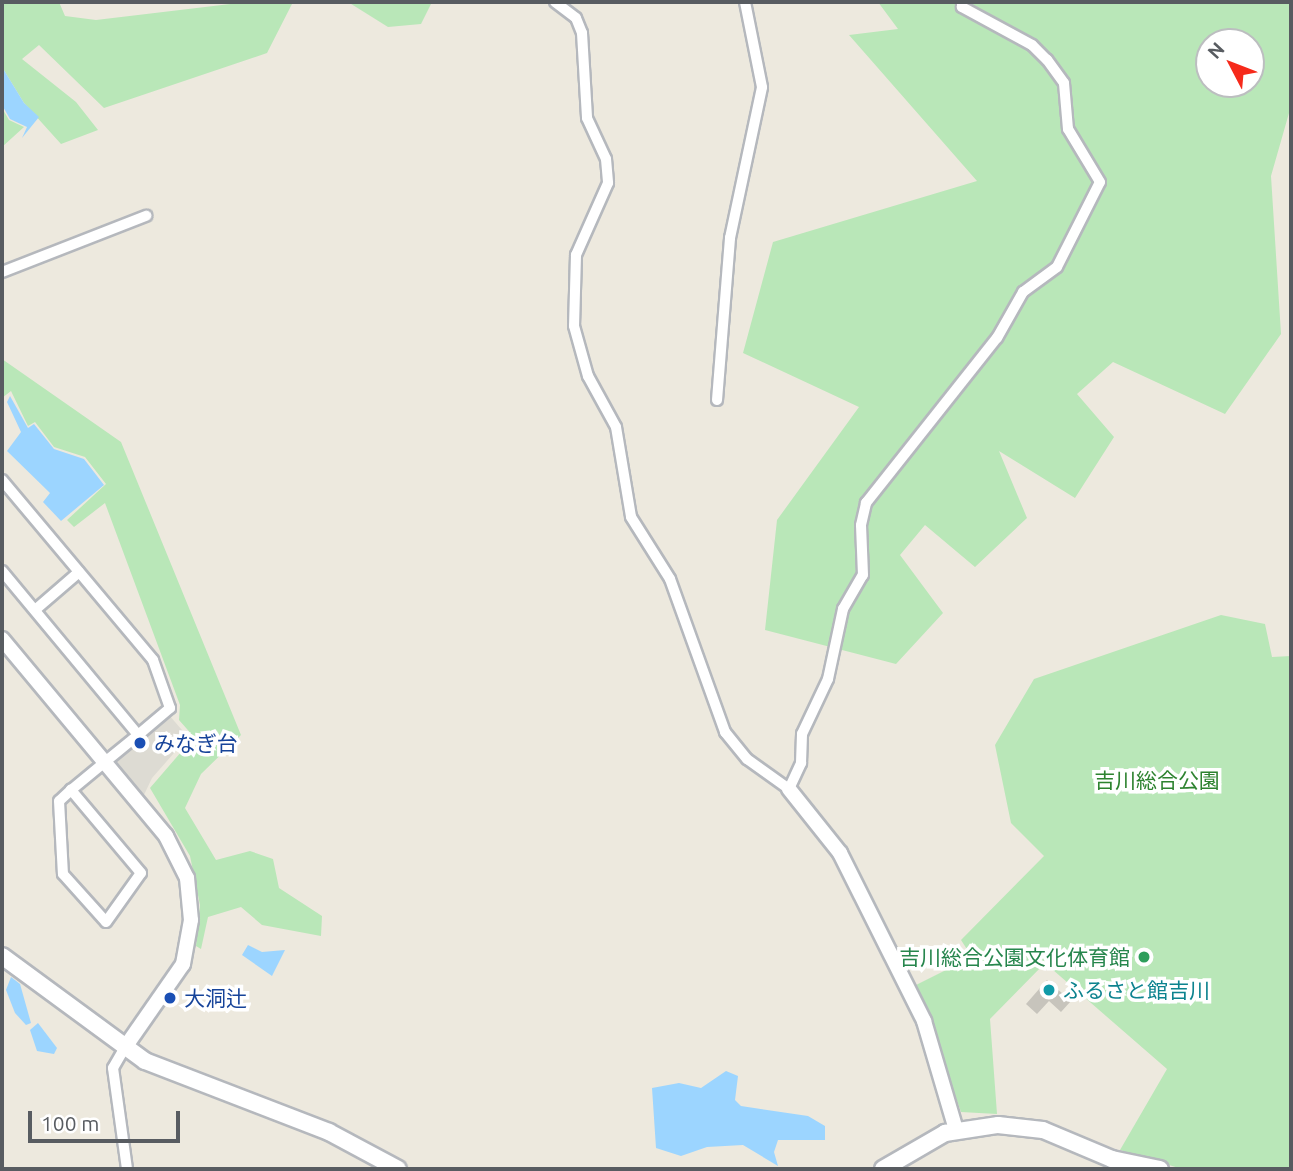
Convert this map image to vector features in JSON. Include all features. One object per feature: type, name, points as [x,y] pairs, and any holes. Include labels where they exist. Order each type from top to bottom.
[{"type":"main road","points":[[2,956],[66,999],[124,1049],[168,1073],[329,1132],[398,1169]]},
{"type":"main road","points":[[883,1169],[956,1130],[1025,1126],[1112,1159],[1160,1169]]},
{"type":"street","points":[[555,2],[576,18],[582,33],[587,118],[606,159],[608,183],[576,255],[574,326],[588,376],[616,427],[626,502],[670,579],[725,732],[747,759],[789,789],[840,853],[924,1021],[956,1130]]},
{"type":"street","points":[[717,400],[730,239],[762,87],[745,2]]},
{"type":"street","points":[[789,789],[801,763],[802,734],[828,679],[843,610],[863,575],[861,526],[866,503],[997,338],[1023,292],[1057,267],[1100,182],[1068,129],[1063,83],[1047,60],[1032,45],[962,7],[962,2]]},
{"type":"street","points":[[2,272],[146,216]]},
{"type":"street","points":[[2,480],[153,660],[170,708],[71,790],[59,801],[64,874],[106,922],[141,873],[71,790]]},
{"type":"street","points":[[2,570],[138,735]]},
{"type":"street","points":[[34,610],[79,572]]},
{"type":"street","points":[[2,639],[177,852],[190,899],[180,970],[113,1068],[127,1169]]},
{"type":"shaded area","points":[[169,715],[188,737],[152,778],[143,797],[117,765],[118,759]]},
{"type":"green space","points":[[2,2],[59,2],[65,16],[96,20],[247,2],[293,2],[267,53],[104,108],[39,45],[22,59],[76,102],[98,130],[61,144],[24,103],[2,67]]},
{"type":"green space","points":[[348,2],[432,2],[421,24],[388,27]]},
{"type":"green space","points":[[878,2],[1291,2],[1291,106],[1271,176],[1281,334],[1225,414],[1113,362],[1077,394],[1114,437],[1075,498],[999,451],[1027,518],[975,567],[925,525],[900,555],[943,613],[896,664],[765,630],[777,520],[859,407],[743,353],[773,242],[977,181],[849,35],[898,29]]},
{"type":"green space","points":[[2,108],[9,120],[24,127],[2,147]]},
{"type":"green space","points":[[2,359],[121,442],[241,735],[201,774],[185,808],[216,860],[250,851],[273,859],[279,888],[322,916],[321,936],[262,925],[241,907],[208,917],[201,949],[196,946],[200,905],[190,856],[150,788],[194,737],[179,720],[180,705],[105,503],[74,527],[67,520],[106,484],[85,457],[54,447],[35,422],[28,426],[11,391],[2,398]]},
{"type":"green space","name":"吉川総合公園","points":[[1221,615],[1265,624],[1272,657],[1291,656],[1291,1169],[1182,1169],[1120,1150],[1167,1069],[1045,963],[990,1019],[997,1114],[961,1112],[916,985],[972,957],[961,940],[1044,856],[1011,823],[995,745],[1034,679]]},
{"type":"water","points":[[2,67],[24,103],[39,117],[22,138],[27,127],[10,119],[2,105]]},
{"type":"water","points":[[10,396],[28,428],[34,424],[54,449],[84,459],[104,485],[61,521],[43,502],[50,493],[7,451],[21,432],[7,402]]},
{"type":"water","points":[[248,945],[262,952],[285,950],[272,976],[242,955]]},
{"type":"water","points":[[11,977],[20,984],[31,1023],[26,1025],[15,1013],[6,990]]},
{"type":"water","points":[[38,1023],[57,1048],[54,1054],[37,1051],[30,1030]]},
{"type":"water","points":[[726,1071],[738,1076],[735,1100],[741,1106],[808,1116],[825,1126],[825,1140],[778,1140],[774,1152],[778,1166],[743,1145],[707,1147],[681,1156],[656,1148],[652,1088],[679,1083],[701,1088]]},
{"type":"building","name":"ふるさと館吉川","points":[[1047,980],[1071,1001],[1061,1012],[1049,1001],[1037,1014],[1026,1004]]},
{"type":"place","name":"みなぎ台","points":[[140,743]]},
{"type":"place","name":"吉川総合公園文化体育館","points":[[1144,957]]},
{"type":"place","name":"ふるさと館吉川","points":[[1049,990]]},
{"type":"place","name":"大洞辻","points":[[170,998]]}]
